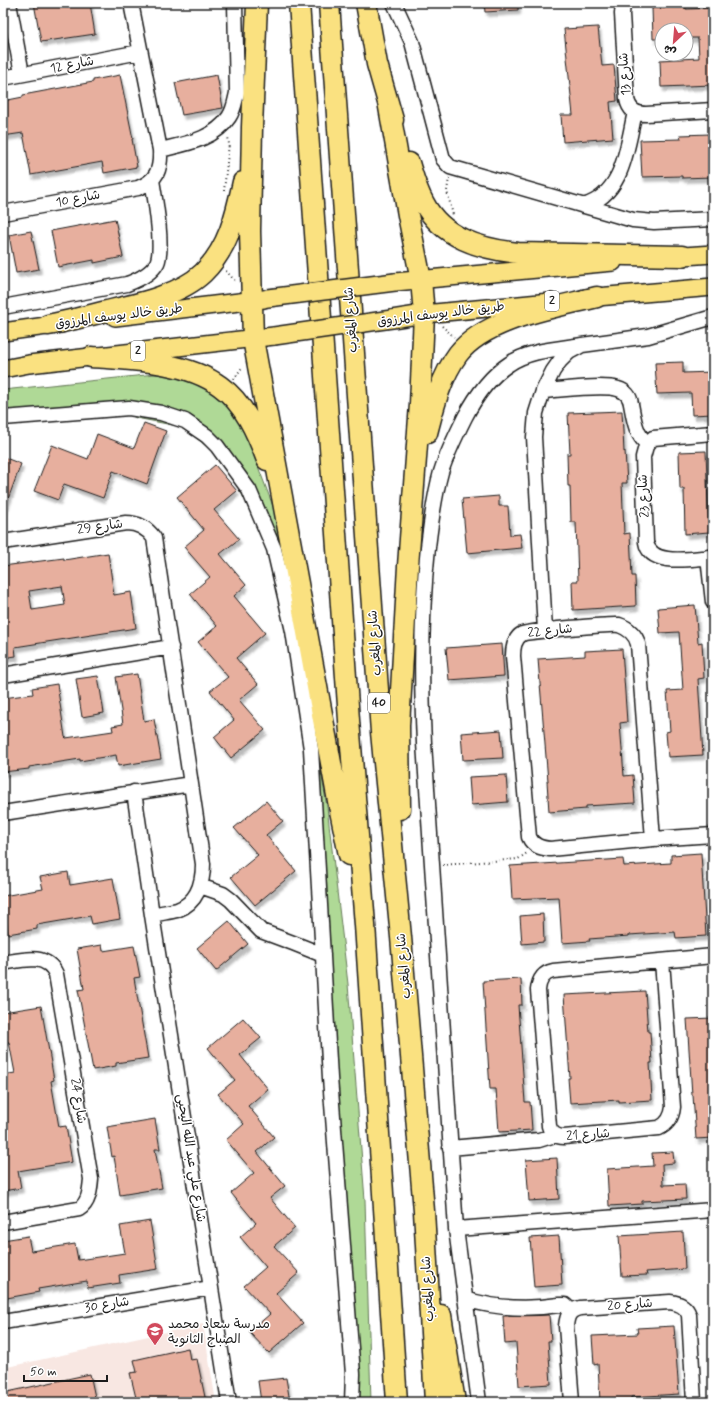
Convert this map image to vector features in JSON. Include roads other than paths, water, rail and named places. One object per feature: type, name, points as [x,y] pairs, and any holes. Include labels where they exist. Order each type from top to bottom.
[{"type":"highway","points":[[257,3],[250,231],[254,339],[338,801],[365,925]]},
{"type":"highway","points":[[299,3],[349,720],[365,925],[397,1402]]},
{"type":"highway","name":"شارع المغرب","points":[[329,3],[381,732],[401,937],[424,1211],[435,1402]]},
{"type":"highway","points":[[366,3],[377,64],[389,107],[424,204],[439,223],[458,237],[482,247],[498,251],[518,253],[682,256]]},
{"type":"highway","points":[[389,107],[421,280],[424,314],[416,478],[408,566],[399,726],[401,937]]},
{"type":"highway","points":[[48,325],[155,299],[170,293],[202,274],[211,264],[224,243],[234,218],[244,174],[252,127]]},
{"type":"highway","points":[[416,478],[431,416],[443,379],[458,354],[468,343],[480,334],[508,321],[597,297]]},
{"type":"highway","points":[[92,357],[142,362],[187,370],[209,379],[220,386],[240,406],[254,429],[284,508]]},
{"type":"highway","points":[[384,1211],[384,1402]]},
{"type":"highway","points":[[424,1211],[455,1402]]},
{"type":"main road","name":"طريق خالد يوسف المرزوق","points":[[3,332],[48,325],[395,282],[713,254]]},
{"type":"main road","name":"طريق خالد يوسف المرزوق","points":[[3,368],[254,339],[424,314],[597,297],[713,288]]},
{"type":"street","points":[[8,3],[22,74]]},
{"type":"street","points":[[3,307],[127,284],[151,270],[157,264],[160,248],[155,194],[152,180],[159,168],[160,150],[131,3]]},
{"type":"street","points":[[160,150],[198,140],[212,132],[229,117],[237,94],[235,3]]},
{"type":"street","name":"شارع 13","points":[[623,3],[622,14],[628,104],[635,112],[646,114],[713,110]]},
{"type":"street","points":[[397,4],[412,42],[443,159],[450,167],[633,220],[654,222],[713,219]]},
{"type":"street","name":"شارع 12","points":[[3,78],[140,52]]},
{"type":"street","points":[[584,206],[601,198],[614,184],[624,160],[635,112]]},
{"type":"street","name":"شارع 10","points":[[3,213],[138,188],[152,180]]},
{"type":"street","points":[[479,1402],[456,1229],[422,697],[423,605],[433,511],[442,472],[455,436],[482,389],[499,371],[513,361],[525,356],[582,345],[648,336],[713,317]]},
{"type":"street","points":[[545,630],[534,437],[536,413],[543,391],[560,361],[569,352],[582,345]]},
{"type":"street","points":[[543,391],[609,387],[622,390],[631,401],[634,420],[638,432],[647,444],[651,439],[657,437],[713,433]]},
{"type":"street","points":[[3,418],[117,408],[146,410],[173,416],[195,427],[217,446],[249,490],[274,549],[294,639],[311,749],[330,1078],[353,1374],[352,1402]]},
{"type":"street","name":"شارع 23","points":[[647,444],[644,449],[643,462],[646,542],[649,550],[656,556],[664,559],[710,557]]},
{"type":"street","name":"شارع 29","points":[[3,542],[126,523],[143,527],[151,534],[156,544],[191,784]]},
{"type":"street","points":[[710,557],[713,602]]},
{"type":"street","name":"شارع 22","points":[[617,625],[628,630],[636,638],[653,839],[550,849],[538,846],[531,842],[529,837],[513,652],[516,640],[523,633],[545,630],[617,625]]},
{"type":"street","points":[[3,675],[171,647]]},
{"type":"street","points":[[3,813],[191,784],[203,864],[203,876],[195,896],[181,908],[152,914]]},
{"type":"street","name":"شارع علي عبد الله اليحيى","points":[[134,792],[229,1402]]},
{"type":"street","points":[[653,839],[713,835]]},
{"type":"street","points":[[200,886],[223,894],[231,900],[261,931],[323,955]]},
{"type":"street","name":"شارع 21","points":[[662,961],[673,1107],[671,1118],[666,1124],[659,1128],[564,1137],[555,1135],[549,1126],[538,990],[541,978],[546,973],[553,971],[713,956]]},
{"type":"street","name":"شارع 24","points":[[3,963],[39,959],[50,965],[56,974],[91,1180],[87,1200],[79,1209],[3,1222]]},
{"type":"street","points":[[450,1148],[539,1140],[555,1135]]},
{"type":"street","points":[[456,1229],[713,1210]]},
{"type":"street","name":"شارع 30","points":[[3,1322],[211,1288]]},
{"type":"street","points":[[465,1299],[513,1309],[559,1304],[565,1305],[570,1311],[567,1317],[566,1326],[572,1402]]},
{"type":"street","name":"شارع 20","points":[[570,1311],[580,1308],[670,1302],[677,1303],[684,1307],[689,1315],[694,1402]]},
{"type":"place","name":"مدرسة سعاد محمد الصباح الثانوية","points":[[155,1346]]}]
